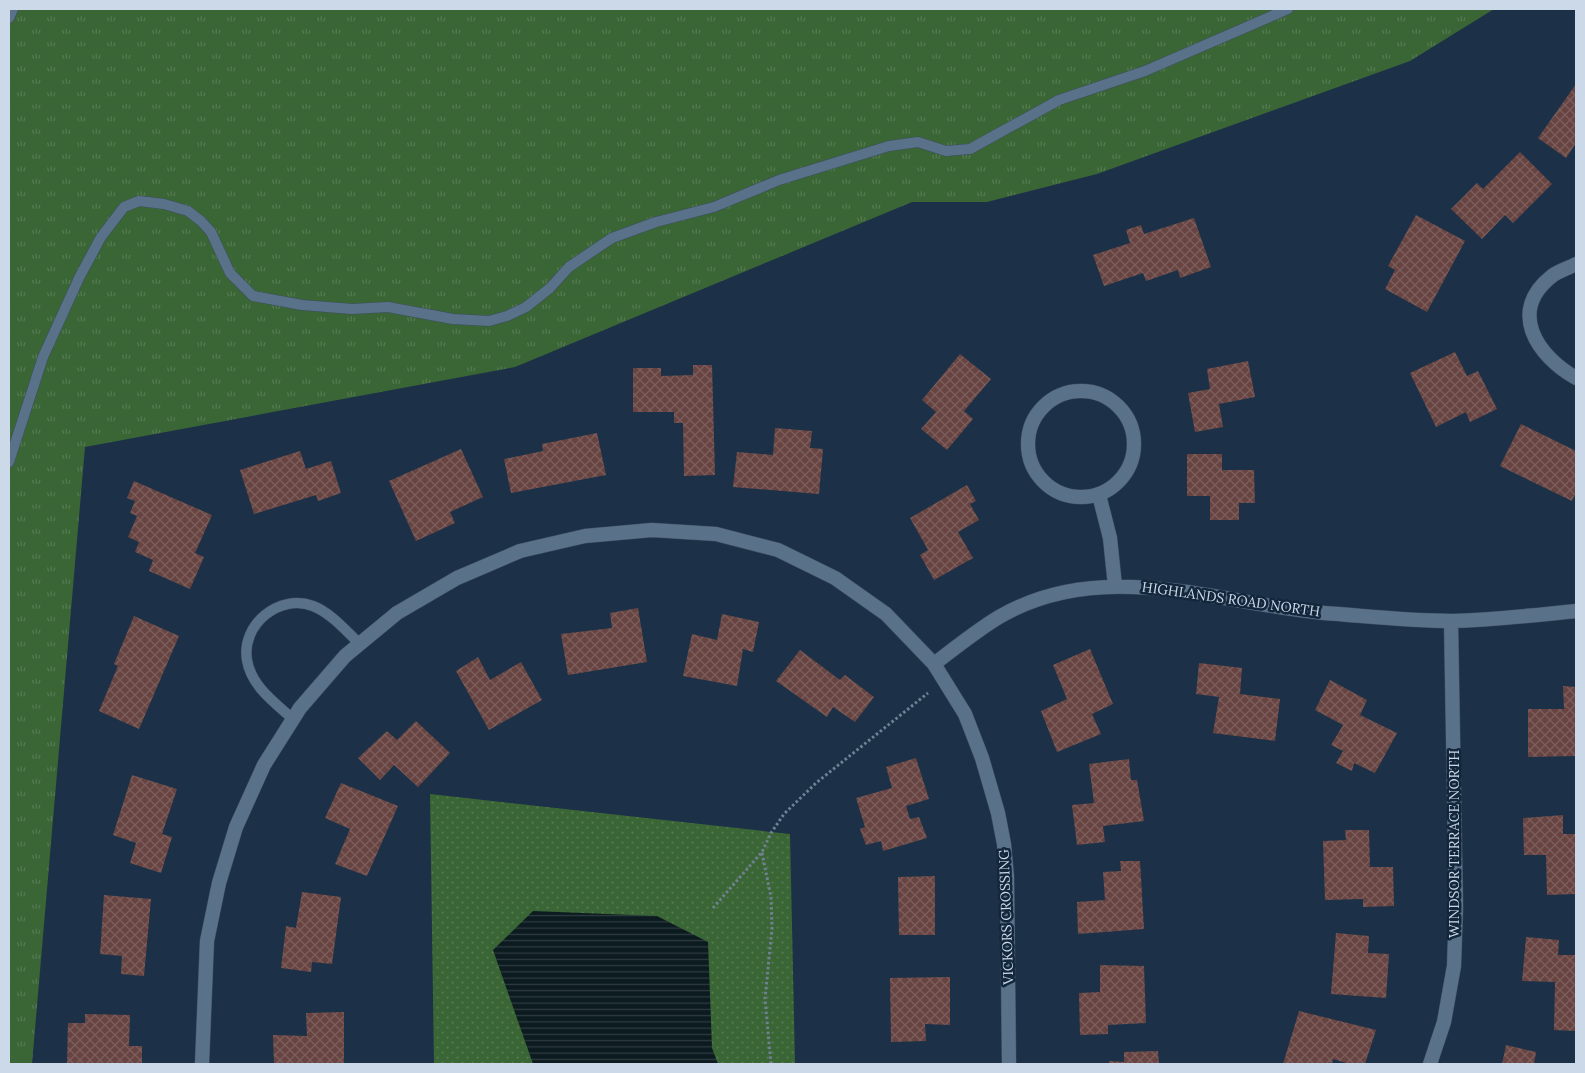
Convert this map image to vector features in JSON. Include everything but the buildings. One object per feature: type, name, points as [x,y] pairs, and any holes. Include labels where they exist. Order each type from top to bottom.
[{"type":"street","points":[[1576,264],[1552,275],[1537,292],[1530,314],[1533,338],[1546,356],[1576,378]]},
{"type":"street","points":[[1073,392],[1091,392],[1107,398],[1121,409],[1130,424],[1135,440],[1133,458],[1126,474],[1114,487],[1099,495],[1083,498],[1067,496],[1053,490],[1040,479],[1032,466],[1028,450],[1029,434],[1034,419],[1044,406],[1057,397],[1073,392]]},
{"type":"street","points":[[1099,495],[1110,538],[1115,586]]},
{"type":"street","name":"VICKORS CROSSING","points":[[202,1064],[207,941],[219,883],[240,818],[264,765],[300,708],[345,656],[397,613],[457,578],[520,551],[585,536],[652,530],[716,534],[778,550],[835,578],[886,614],[934,664],[965,714],[982,758],[998,812],[1004,844],[1007,877],[1010,1064]]},
{"type":"street","name":"HIGHLANDS ROAD NORTH","points":[[934,664],[999,617],[1036,600],[1072,592],[1115,586],[1139,586],[1182,591],[1263,606],[1316,612],[1451,621],[1576,611]]},
{"type":"street","name":"WINDSOR TERRACE NORTH","points":[[1430,1064],[1451,994],[1454,966],[1456,907],[1451,621]]},
{"type":"lane","points":[[9,18],[13,9]]},
{"type":"lane","points":[[9,462],[43,357],[76,285],[101,238],[118,214],[124,207],[139,201],[164,204],[188,211],[201,221],[211,232],[230,273],[253,296],[302,305],[352,309],[388,307],[453,319],[489,321],[507,316],[526,307],[550,288],[569,267],[612,238],[656,222],[714,207],[779,180],[889,146],[918,142],[946,151],[970,149],[1060,100],[1145,71],[1288,9]]},
{"type":"lane","points":[[293,719],[266,694],[253,678],[246,660],[247,643],[253,627],[264,615],[279,606],[296,602],[313,606],[332,618],[360,644]]},
{"type":"path","points":[[713,908],[762,852],[771,833],[784,814],[816,783],[911,705],[945,681]]},
{"type":"path","points":[[762,852],[771,897],[772,928],[765,999],[771,1064]]},
{"type":"green space","points":[[9,9],[1494,9],[1410,61],[1097,174],[987,202],[912,202],[515,367],[85,447],[32,1064],[9,1064]]},
{"type":"green space","points":[[430,794],[790,834],[795,1064],[434,1064]]},
{"type":"shaded area","points":[[533,911],[657,916],[708,942],[712,1048],[718,1064],[533,1064],[493,950]]}]
